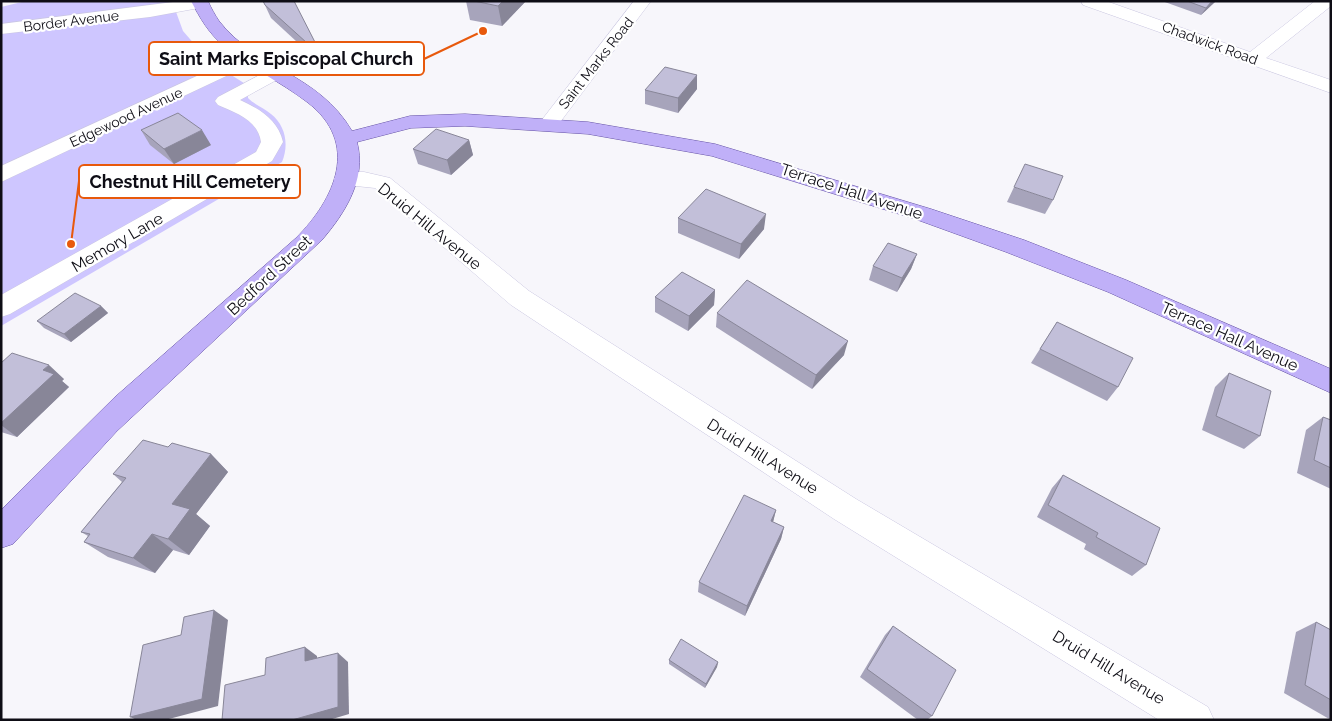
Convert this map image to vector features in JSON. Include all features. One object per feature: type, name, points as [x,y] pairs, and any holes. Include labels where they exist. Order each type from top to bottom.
[{"type":"main road","name":"Bedford Street","points":[[1,534],[38,492],[130,401],[300,247],[336,203],[345,179],[349,162],[346,139],[329,112],[316,100],[250,58],[218,32],[206,18],[199,2]]},
{"type":"main road","name":"Terrace Hall Avenue","points":[[346,139],[404,123],[424,120],[465,120],[548,125],[631,134],[715,150],[923,214],[1117,286],[1331,382]]},
{"type":"street","name":"Saint Marks Road","points":[[548,125],[643,1]]},
{"type":"street","name":"Chadwick Road","points":[[1090,1],[1331,87]]},
{"type":"street","points":[[1253,59],[1326,1]]},
{"type":"street","name":"Border Avenue","points":[[1,29],[150,12],[199,2]]},
{"type":"street","name":"Edgewood Avenue","points":[[1,175],[250,58]]},
{"type":"street","name":"Memory Lane","points":[[1,307],[264,156],[272,142],[270,130],[255,116],[225,100],[275,73]]},
{"type":"street","name":"Druid Hill Avenue","points":[[345,179],[364,179],[382,183],[528,304],[836,503],[1195,720]]},
{"type":"shaded area","points":[[26,1],[172,1],[183,31],[209,61],[255,90],[248,95],[248,98],[276,119],[283,130],[286,143],[282,162],[1,326],[1,7]]},
{"type":"building","points":[[263,1],[294,1],[319,50],[317,52],[265,5]]},
{"type":"building","points":[[474,1],[503,1],[498,6]]},
{"type":"building","points":[[1187,1],[1212,1],[1206,8]]},
{"type":"building","points":[[665,67],[697,75],[678,98],[645,90]]},
{"type":"building","points":[[178,113],[202,130],[164,149],[141,130]]},
{"type":"building","points":[[436,129],[469,140],[447,160],[413,149]]},
{"type":"building","points":[[1025,164],[1063,176],[1053,200],[1014,187]]},
{"type":"building","points":[[706,189],[766,214],[741,244],[678,218]]},
{"type":"building","points":[[888,243],[917,254],[902,278],[873,266]]},
{"type":"building","points":[[682,272],[715,290],[689,316],[655,297]]},
{"type":"building","points":[[747,280],[848,341],[816,375],[717,313]]},
{"type":"building","points":[[75,293],[101,306],[64,334],[37,321]]},
{"type":"building","points":[[1057,322],[1133,358],[1118,387],[1040,349]]},
{"type":"building","points":[[12,353],[49,365],[43,370],[54,374],[1,423],[1,363]]},
{"type":"building","points":[[1229,373],[1271,391],[1260,436],[1216,416]]},
{"type":"building","points":[[1323,417],[1331,420],[1331,468],[1314,460]]},
{"type":"building","points":[[143,440],[168,447],[172,443],[211,454],[172,504],[190,509],[168,539],[152,534],[133,558],[84,542],[90,534],[81,532],[126,478],[113,474]]},
{"type":"building","points":[[1063,475],[1160,528],[1146,565],[1096,537],[1098,533],[1048,505]]},
{"type":"building","points":[[744,495],[776,510],[771,521],[784,527],[747,606],[699,582]]},
{"type":"building","points":[[214,610],[202,699],[130,717],[143,645],[181,635],[184,617]]},
{"type":"building","points":[[1316,622],[1331,630],[1331,700],[1305,685]]},
{"type":"building","points":[[893,626],[956,670],[932,716],[867,669]]},
{"type":"building","points":[[681,639],[718,662],[706,684],[669,660]]},
{"type":"building","points":[[305,647],[305,661],[338,653],[338,707],[292,720],[222,720],[225,685],[265,675],[266,658]]},
{"type":"place","name":"Saint Marks Episcopal Church","points":[[483,31]]},
{"type":"place","name":"Chestnut Hill Cemetery","points":[[71,244]]}]
